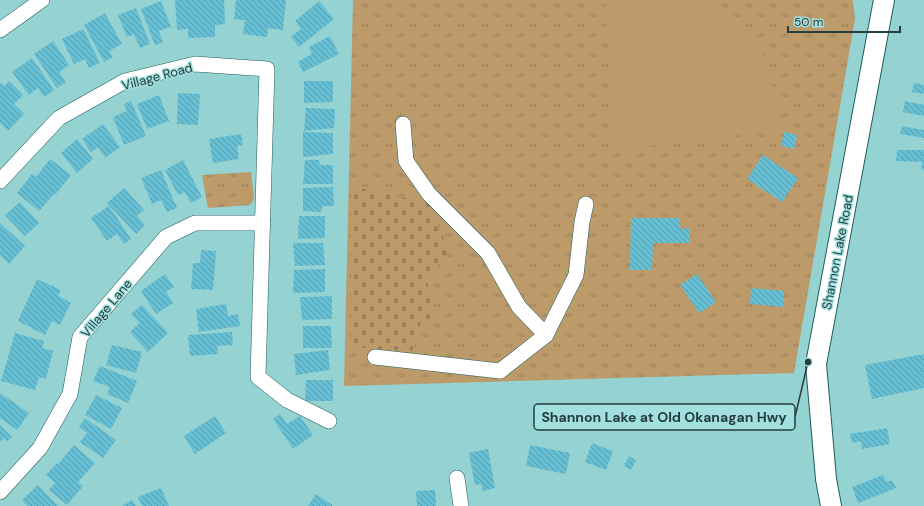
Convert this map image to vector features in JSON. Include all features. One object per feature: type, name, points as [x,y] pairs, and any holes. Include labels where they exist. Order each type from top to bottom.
[{"type":"main road","name":"Shannon Lake Road","points":[[831,506],[826,478],[816,364],[884,0]]},
{"type":"street","points":[[0,30],[42,0]]},
{"type":"street","name":"Village Road","points":[[0,181],[59,118],[125,81],[194,64],[267,69],[263,223]]},
{"type":"street","points":[[403,124],[406,161],[430,194],[488,253],[519,307],[546,335]]},
{"type":"street","points":[[375,357],[500,370],[546,335],[576,275],[582,222],[586,204]]},
{"type":"street","points":[[263,223],[258,377],[287,400],[329,421]]},
{"type":"street","name":"Village Lane","points":[[0,492],[40,448],[70,394],[80,337],[166,237],[195,224],[263,223]]},
{"type":"street","points":[[457,478],[461,506]]},
{"type":"green space","points":[[353,0],[853,1],[855,19],[794,373],[344,386]]},
{"type":"green space","points":[[605,0],[701,0],[761,51],[783,129],[615,151]]},
{"type":"green space","points":[[251,172],[254,199],[250,205],[208,208],[202,175]]},
{"type":"green space","points":[[351,186],[429,203],[449,250],[427,280],[433,317],[421,322],[412,351],[352,347]]},
{"type":"building","points":[[175,0],[224,0],[225,24],[215,25],[215,37],[188,38],[188,29],[177,30]]},
{"type":"building","points":[[236,0],[286,0],[283,30],[268,28],[267,37],[243,34],[245,20],[234,19]]},
{"type":"building","points":[[161,1],[171,27],[159,31],[163,42],[155,45],[141,9]]},
{"type":"building","points":[[319,1],[334,19],[299,47],[291,37],[301,29],[295,21]]},
{"type":"building","points":[[136,8],[150,44],[140,48],[134,34],[127,37],[118,15]]},
{"type":"building","points":[[105,13],[122,44],[109,51],[113,57],[104,62],[84,25]]},
{"type":"building","points":[[83,29],[100,63],[89,68],[85,59],[74,64],[62,39]]},
{"type":"building","points":[[330,36],[339,54],[303,72],[298,62],[312,54],[309,47]]},
{"type":"building","points":[[53,41],[69,65],[59,72],[66,82],[57,88],[34,54]]},
{"type":"building","points":[[32,58],[54,90],[44,97],[38,88],[29,95],[12,72]]},
{"type":"building","points":[[9,81],[23,95],[14,104],[24,114],[8,131],[0,123],[0,84],[1,83],[4,86]]},
{"type":"building","points":[[304,81],[333,81],[333,102],[304,103]]},
{"type":"building","points":[[914,83],[924,85],[924,94],[912,92]]},
{"type":"building","points":[[178,93],[200,94],[198,125],[177,124]]},
{"type":"building","points":[[159,95],[169,121],[147,129],[137,104]]},
{"type":"building","points":[[131,101],[146,136],[124,145],[113,117],[127,111],[124,104]]},
{"type":"building","points":[[905,101],[924,105],[924,116],[903,112]]},
{"type":"building","points":[[306,108],[335,109],[334,128],[304,131]]},
{"type":"building","points":[[103,124],[120,147],[105,158],[98,147],[91,152],[82,139]]},
{"type":"building","points":[[902,126],[924,130],[924,138],[900,134]]},
{"type":"building","points":[[303,132],[333,133],[333,154],[303,157]]},
{"type":"building","points":[[784,132],[797,135],[794,149],[781,146]]},
{"type":"building","points":[[241,134],[243,145],[237,146],[239,159],[213,163],[209,139]]},
{"type":"building","points":[[77,139],[93,159],[77,173],[61,153]]},
{"type":"building","points":[[897,150],[924,150],[924,170],[921,170],[922,162],[896,161]]},
{"type":"building","points":[[763,155],[798,178],[782,202],[747,179]]},
{"type":"building","points":[[50,159],[71,175],[56,194],[55,193],[39,211],[17,193],[32,174],[36,177]]},
{"type":"building","points":[[183,160],[202,197],[191,203],[185,192],[178,195],[165,170]]},
{"type":"building","points":[[305,160],[319,160],[320,165],[333,165],[333,184],[303,184]]},
{"type":"building","points":[[161,170],[177,208],[167,212],[161,200],[152,204],[141,178]]},
{"type":"building","points":[[333,187],[334,206],[322,206],[322,212],[303,211],[303,188]]},
{"type":"building","points":[[124,188],[144,210],[137,216],[145,225],[136,234],[107,203]]},
{"type":"building","points":[[20,202],[39,223],[25,236],[5,215]]},
{"type":"building","points":[[109,206],[131,239],[124,244],[117,234],[107,241],[91,218]]},
{"type":"building","points":[[299,216],[325,216],[325,238],[298,239]]},
{"type":"building","points":[[631,218],[680,218],[680,228],[690,229],[690,243],[653,243],[652,270],[630,270]]},
{"type":"building","points":[[0,223],[25,246],[9,264],[0,255]]},
{"type":"building","points":[[293,243],[323,243],[325,265],[295,266]]},
{"type":"building","points":[[201,250],[216,251],[213,290],[191,289],[193,263],[200,263]]},
{"type":"building","points":[[325,269],[325,292],[293,293],[294,270]]},
{"type":"building","points":[[165,274],[174,287],[166,292],[173,303],[156,314],[141,291]]},
{"type":"building","points":[[697,274],[716,302],[699,313],[680,285]]},
{"type":"building","points":[[37,279],[61,290],[58,296],[71,303],[60,325],[52,321],[45,335],[18,321]]},
{"type":"building","points":[[751,288],[784,291],[783,307],[750,304]]},
{"type":"building","points":[[332,296],[332,319],[302,320],[300,297]]},
{"type":"building","points":[[226,304],[228,316],[238,314],[240,326],[199,332],[196,309]]},
{"type":"building","points":[[142,305],[168,333],[148,352],[130,332],[140,323],[131,314]]},
{"type":"building","points":[[303,326],[331,326],[332,348],[303,348]]},
{"type":"building","points":[[232,332],[233,345],[217,346],[218,354],[190,356],[188,335]]},
{"type":"building","points":[[15,333],[44,341],[42,348],[53,351],[46,379],[39,377],[35,390],[1,381]]},
{"type":"building","points":[[112,345],[142,352],[136,373],[106,365]]},
{"type":"building","points":[[328,350],[330,370],[296,375],[294,354]]},
{"type":"building","points":[[924,354],[924,388],[872,399],[865,365]]},
{"type":"building","points":[[100,366],[137,381],[128,403],[107,394],[110,387],[93,381]]},
{"type":"building","points":[[306,380],[333,380],[333,401],[305,401]]},
{"type":"building","points":[[0,393],[29,413],[17,430],[0,418]]},
{"type":"building","points":[[96,395],[122,408],[111,429],[85,415]]},
{"type":"building","points":[[280,414],[287,424],[300,416],[313,435],[293,449],[273,419]]},
{"type":"building","points":[[215,416],[226,433],[195,454],[184,436]]},
{"type":"building","points":[[85,418],[116,440],[103,458],[80,442],[87,433],[79,427]]},
{"type":"building","points":[[0,425],[12,437],[7,442],[4,438],[0,442]]},
{"type":"building","points":[[887,428],[890,444],[862,449],[861,441],[852,443],[850,434]]},
{"type":"building","points":[[592,443],[613,451],[606,470],[585,462]]},
{"type":"building","points":[[74,445],[95,463],[78,482],[83,486],[67,505],[49,490],[55,483],[46,475],[57,463],[58,464]]},
{"type":"building","points":[[530,445],[570,453],[566,474],[526,466]]},
{"type":"building","points":[[488,449],[495,488],[483,491],[481,484],[475,485],[469,453]]},
{"type":"building","points":[[629,456],[636,460],[631,470],[624,466]]},
{"type":"building","points":[[883,475],[886,482],[892,480],[896,488],[858,503],[852,487]]},
{"type":"building","points":[[38,485],[58,506],[27,506],[22,500]]},
{"type":"building","points":[[161,488],[169,506],[142,506],[138,497]]},
{"type":"building","points":[[435,490],[436,506],[417,506],[416,491]]},
{"type":"building","points":[[316,494],[332,505],[332,506],[308,506]]},
{"type":"building","points":[[132,500],[136,506],[122,506]]},
{"type":"place","name":"Shannon Lake at Old Okanagan Hwy","points":[[808,362]]}]
